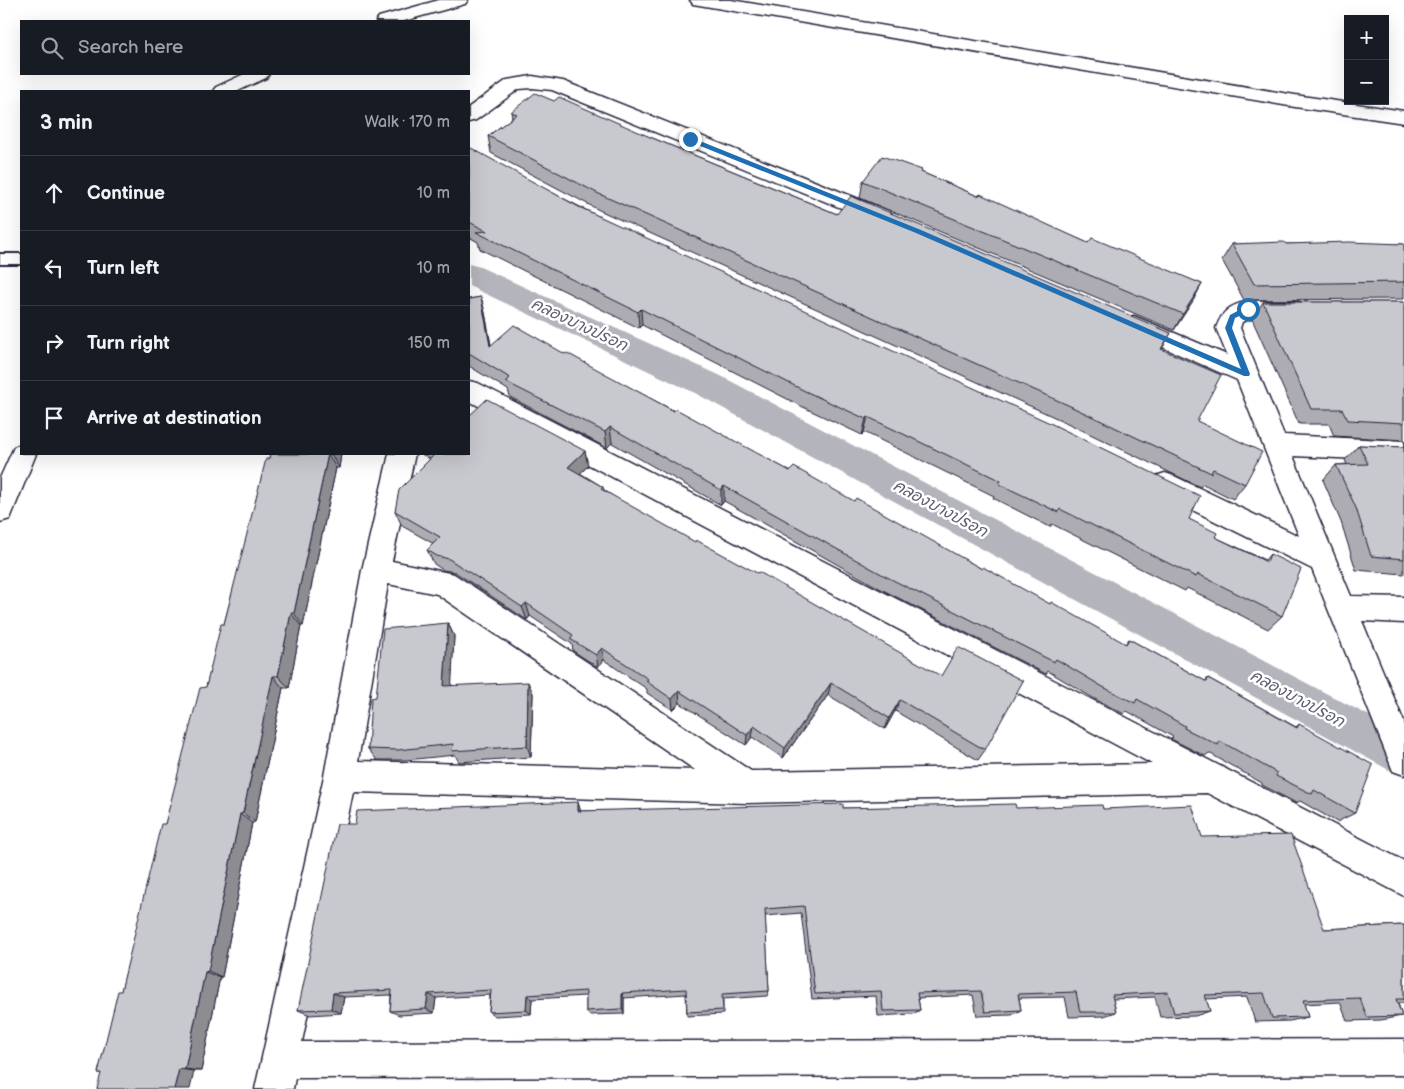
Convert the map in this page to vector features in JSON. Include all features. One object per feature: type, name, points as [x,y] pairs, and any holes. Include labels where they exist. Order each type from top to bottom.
[{"type":"street","points":[[389,20],[459,0]]},
{"type":"street","points":[[699,0],[744,4],[1295,101],[1404,117]]},
{"type":"street","points":[[225,90],[257,75]]},
{"type":"street","points":[[470,115],[514,84],[532,82],[556,85],[900,224]]},
{"type":"street","points":[[1316,309],[1248,309],[1232,316],[1228,328],[1404,760]]},
{"type":"street","points":[[1119,319],[1247,374]]},
{"type":"street","points":[[470,391],[1404,879]]},
{"type":"street","points":[[1276,446],[1404,451]]},
{"type":"street","points":[[0,511],[23,455]]},
{"type":"street","points":[[402,455],[376,570],[340,776],[277,1074],[1404,1057]]},
{"type":"street","points":[[1143,474],[1323,561]]},
{"type":"street","points":[[376,570],[444,583],[747,786]]},
{"type":"street","points":[[1342,608],[1404,610]]},
{"type":"street","points":[[340,776],[747,786],[1210,778]]},
{"type":"lane","points":[[0,259],[20,259]]},
{"type":"building","points":[[535,93],[554,101],[559,97],[650,137],[837,214],[851,196],[1171,333],[1161,349],[1221,375],[1197,421],[1262,452],[1245,484],[1213,469],[1211,473],[1070,406],[597,193],[488,136],[517,114],[511,112]]},
{"type":"building","points":[[470,149],[579,207],[1050,423],[1200,496],[1189,519],[1217,533],[1215,537],[1267,562],[1270,554],[1301,569],[1282,616],[1198,574],[1196,577],[1060,509],[1058,512],[999,484],[1001,481],[868,417],[866,419],[805,391],[641,309],[638,312],[476,232],[487,231],[470,222]]},
{"type":"building","points":[[882,156],[922,170],[921,172],[978,196],[980,194],[1088,243],[1092,238],[1202,284],[1183,314],[863,181]]},
{"type":"building","points":[[1284,242],[1286,244],[1348,242],[1404,244],[1404,282],[1254,284],[1232,244]]},
{"type":"building","points":[[481,297],[490,346],[514,325],[565,354],[567,353],[674,411],[676,409],[790,471],[794,467],[854,501],[856,498],[982,569],[983,567],[1050,604],[1051,602],[1126,644],[1129,639],[1207,682],[1208,678],[1297,728],[1299,724],[1373,765],[1355,813],[1314,790],[1312,794],[1276,776],[1277,773],[1220,741],[1218,745],[1184,728],[1185,726],[1137,699],[1135,703],[1103,687],[1056,659],[1054,662],[885,576],[724,486],[721,490],[610,427],[605,432],[506,382],[510,378],[470,354],[470,299]]},
{"type":"building","points":[[1263,302],[1404,302],[1404,423],[1348,420],[1342,409],[1311,409]]},
{"type":"building","points":[[487,399],[585,451],[568,467],[603,487],[601,489],[695,542],[696,540],[757,573],[759,572],[941,676],[958,647],[1023,681],[985,750],[900,700],[889,718],[831,683],[785,748],[754,726],[747,735],[679,691],[672,699],[646,681],[648,679],[602,648],[596,655],[570,639],[573,635],[526,603],[522,607],[449,559],[437,556],[427,550],[440,537],[395,511],[399,490],[434,455],[470,455],[470,415]]},
{"type":"building","points":[[1359,445],[1404,447],[1404,559],[1371,556],[1356,508],[1336,465],[1368,464]]},
{"type":"building","points":[[270,455],[328,455],[294,613],[291,613],[278,676],[273,676],[243,813],[240,814],[208,971],[205,972],[185,1069],[179,1069],[174,1089],[97,1089],[101,1073],[98,1073],[118,991],[121,991],[161,824],[165,824],[200,688],[206,687],[221,624],[224,624],[266,459],[269,459]]},
{"type":"building","points":[[448,623],[444,686],[528,682],[527,746],[452,751],[453,744],[398,750],[368,749],[371,698],[376,697],[383,629]]},
{"type":"building","points":[[578,802],[578,811],[843,804],[843,808],[1015,804],[1016,808],[1102,805],[1103,809],[1192,805],[1202,837],[1291,835],[1324,929],[1404,925],[1404,999],[1396,999],[1402,1016],[1367,1017],[1360,998],[1303,1000],[1308,1017],[1272,1018],[1264,993],[1205,995],[1210,1011],[1174,1013],[1168,992],[1112,995],[1116,1012],[1080,1012],[1076,992],[1018,994],[1021,1010],[985,1012],[981,991],[917,993],[920,1010],[883,1011],[881,991],[815,994],[804,906],[765,909],[769,991],[722,994],[723,1010],[687,1012],[686,989],[622,993],[622,1009],[586,1011],[586,991],[527,995],[526,1010],[489,1012],[491,990],[428,994],[426,1009],[390,1011],[392,990],[333,993],[331,1009],[298,1010],[337,824],[355,824],[357,811]]},
{"type":"waterway","name":"คลองบางปรอก","points":[[470,274],[707,384],[1404,756]]},
{"type":"route","points":[[690,139],[918,231],[1247,374],[1228,328],[1232,316],[1248,309]]}]
